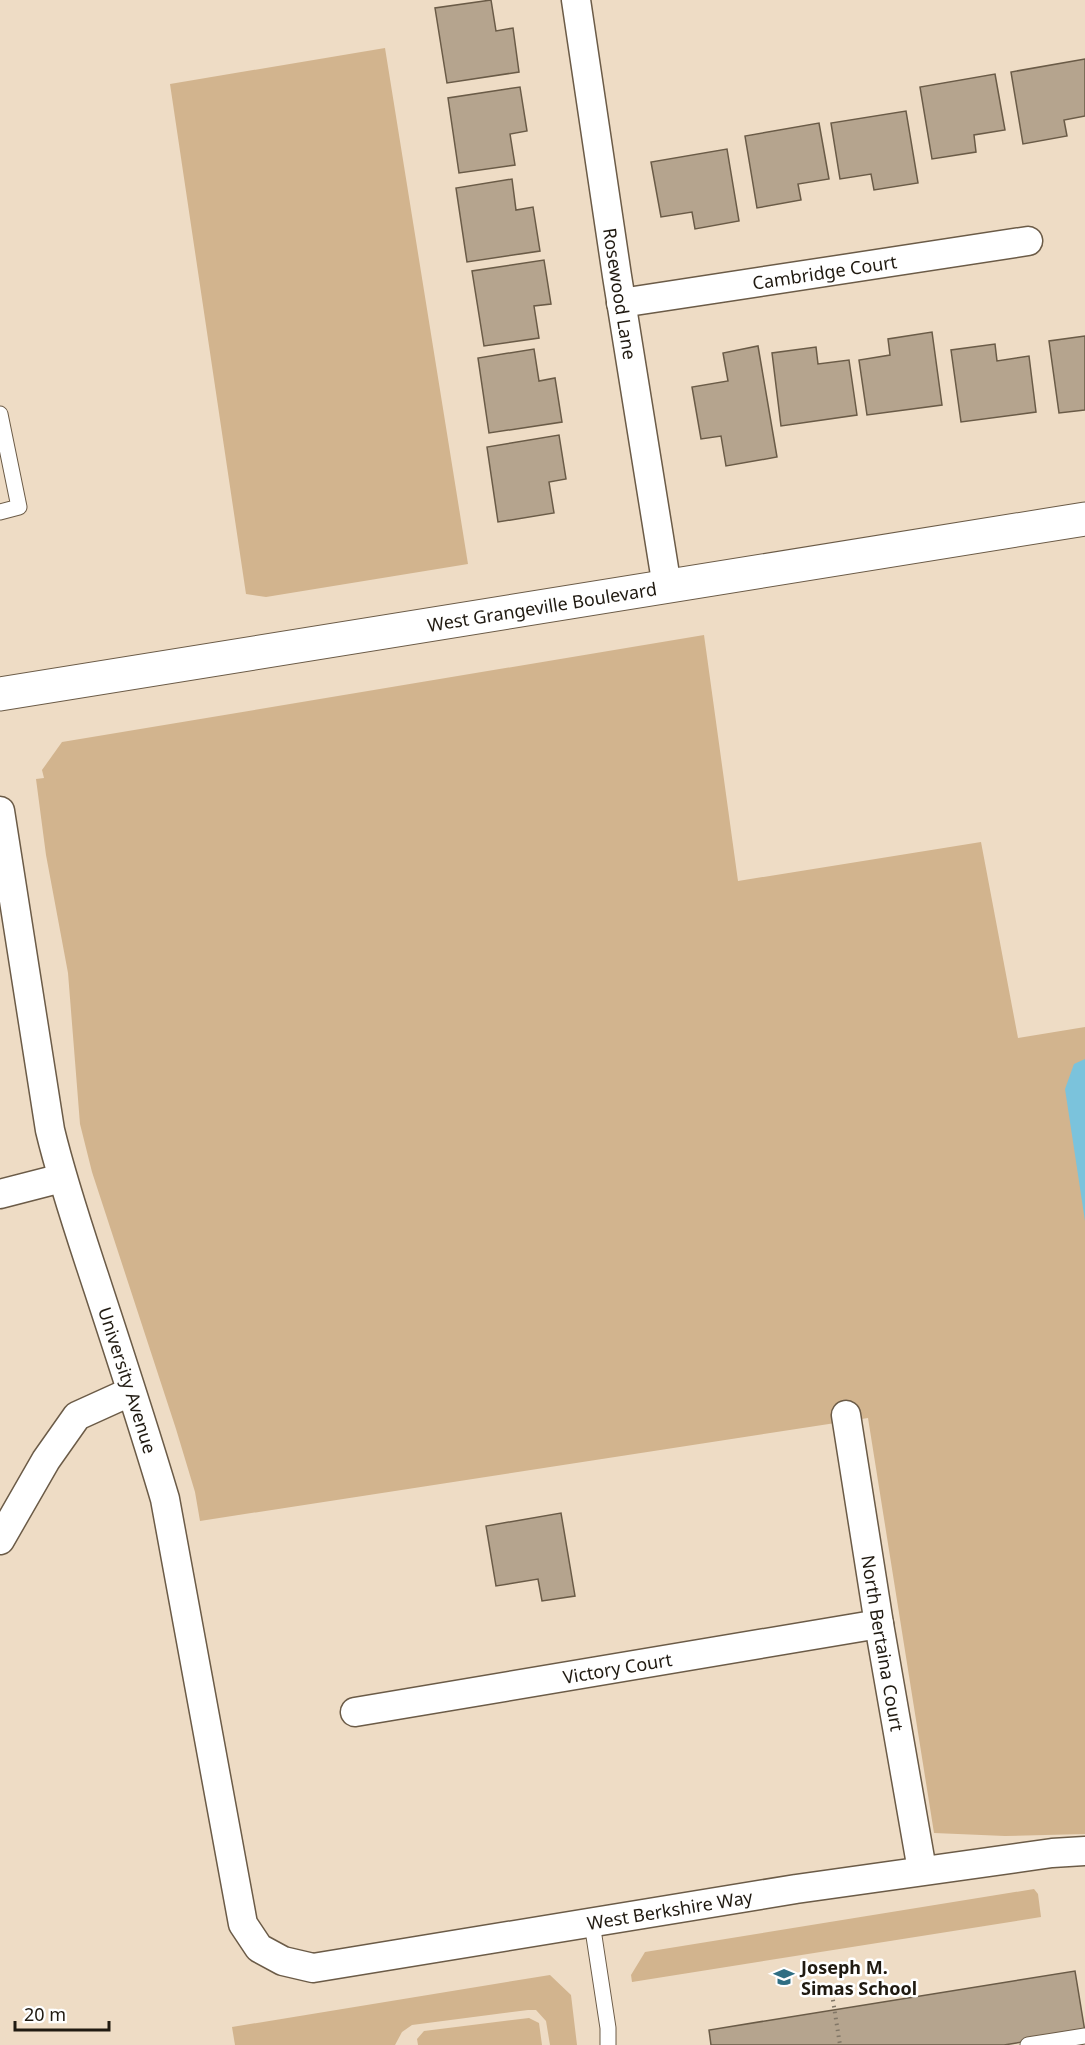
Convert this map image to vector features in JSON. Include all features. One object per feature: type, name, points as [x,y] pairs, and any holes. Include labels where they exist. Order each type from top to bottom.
[{"type":"main road","name":"West Grangeville Boulevard","points":[[0,694],[1085,519]]},
{"type":"street","name":"Rosewood Lane","points":[[576,0],[621,303],[667,587]]},
{"type":"street","name":"Cambridge Court","points":[[621,303],[1028,241]]},
{"type":"street","name":"University Avenue","points":[[0,811],[50,1130],[62,1178],[165,1499],[243,1924],[260,1948]]},
{"type":"street","points":[[0,1194],[62,1178]]},
{"type":"street","points":[[0,1540],[46,1460],[77,1416],[130,1392]]},
{"type":"street","name":"North Bertaina Court","points":[[846,1415],[879,1624],[922,1870]]},
{"type":"street","name":"Victory Court","points":[[355,1712],[879,1624]]},
{"type":"street","name":"West Berkshire Way","points":[[260,1948],[283,1962],[313,1968],[796,1889],[922,1870],[1052,1853],[1085,1851]]},
{"type":"lane","points":[[0,414],[19,507],[0,512]]},
{"type":"lane","points":[[592,1923],[608,2028],[608,2045]]},
{"type":"lane","points":[[1028,2045],[1085,2036]]},
{"type":"path","points":[[832,1994],[840,2045]]},
{"type":"shaded area","points":[[385,48],[468,564],[266,597],[246,594],[170,84]]},
{"type":"shaded area","points":[[704,635],[738,881],[981,842],[1018,1038],[1085,1027],[1085,1834],[1005,1836],[934,1833],[868,1418],[200,1521],[195,1492],[176,1429],[92,1172],[80,1124],[68,973],[46,855],[36,779],[44,778],[42,770],[62,742]]},
{"type":"shaded area","points":[[1034,1889],[1038,1894],[1041,1917],[632,1982],[631,1975],[645,1952]]},
{"type":"shaded area","points":[[550,1975],[571,1995],[577,2045],[550,2045],[546,2021],[536,2010],[528,2010],[412,2025],[402,2032],[395,2045],[235,2045],[232,2027]]},
{"type":"shaded area","points":[[529,2018],[539,2023],[542,2045],[418,2045],[417,2039],[424,2031]]},
{"type":"water","points":[[1085,1059],[1085,1221],[1065,1089],[1074,1064]]},
{"type":"building","points":[[491,0],[496,31],[513,28],[519,72],[447,83],[435,8]]},
{"type":"building","points":[[1085,59],[1085,116],[1064,120],[1067,136],[1023,144],[1011,72]]},
{"type":"building","points":[[995,74],[1005,130],[974,135],[976,152],[932,159],[920,87]]},
{"type":"building","points":[[520,87],[527,131],[510,134],[515,165],[459,173],[448,98]]},
{"type":"building","points":[[906,111],[918,183],[874,190],[871,174],[840,179],[831,123]]},
{"type":"building","points":[[819,123],[829,179],[798,184],[801,200],[757,208],[745,136]]},
{"type":"building","points":[[727,149],[739,221],[695,229],[692,212],[661,217],[651,162]]},
{"type":"building","points":[[512,179],[516,210],[533,207],[540,251],[467,262],[456,188]]},
{"type":"building","points":[[544,260],[551,304],[534,306],[539,338],[484,346],[472,271]]},
{"type":"building","points":[[932,332],[942,405],[867,415],[859,360],[890,355],[888,339]]},
{"type":"building","points":[[1085,336],[1085,410],[1059,413],[1049,341]]},
{"type":"building","points":[[995,344],[997,361],[1029,356],[1036,412],[961,422],[951,350]]},
{"type":"building","points":[[758,346],[777,457],[726,466],[721,436],[701,439],[692,387],[728,381],[723,353]]},
{"type":"building","points":[[816,347],[818,364],[849,360],[857,415],[781,426],[772,353]]},
{"type":"building","points":[[534,349],[539,381],[555,378],[562,422],[489,433],[478,358]]},
{"type":"building","points":[[559,435],[566,479],[549,482],[554,513],[498,522],[487,447]]},
{"type":"building","points":[[561,1513],[575,1596],[542,1601],[538,1579],[496,1586],[486,1526]]},
{"type":"building","points":[[1075,1971],[1085,2032],[1004,2045],[711,2045],[709,2030]]},
{"type":"place","name":"Joseph M. Simas School","points":[[784,1977]]}]
